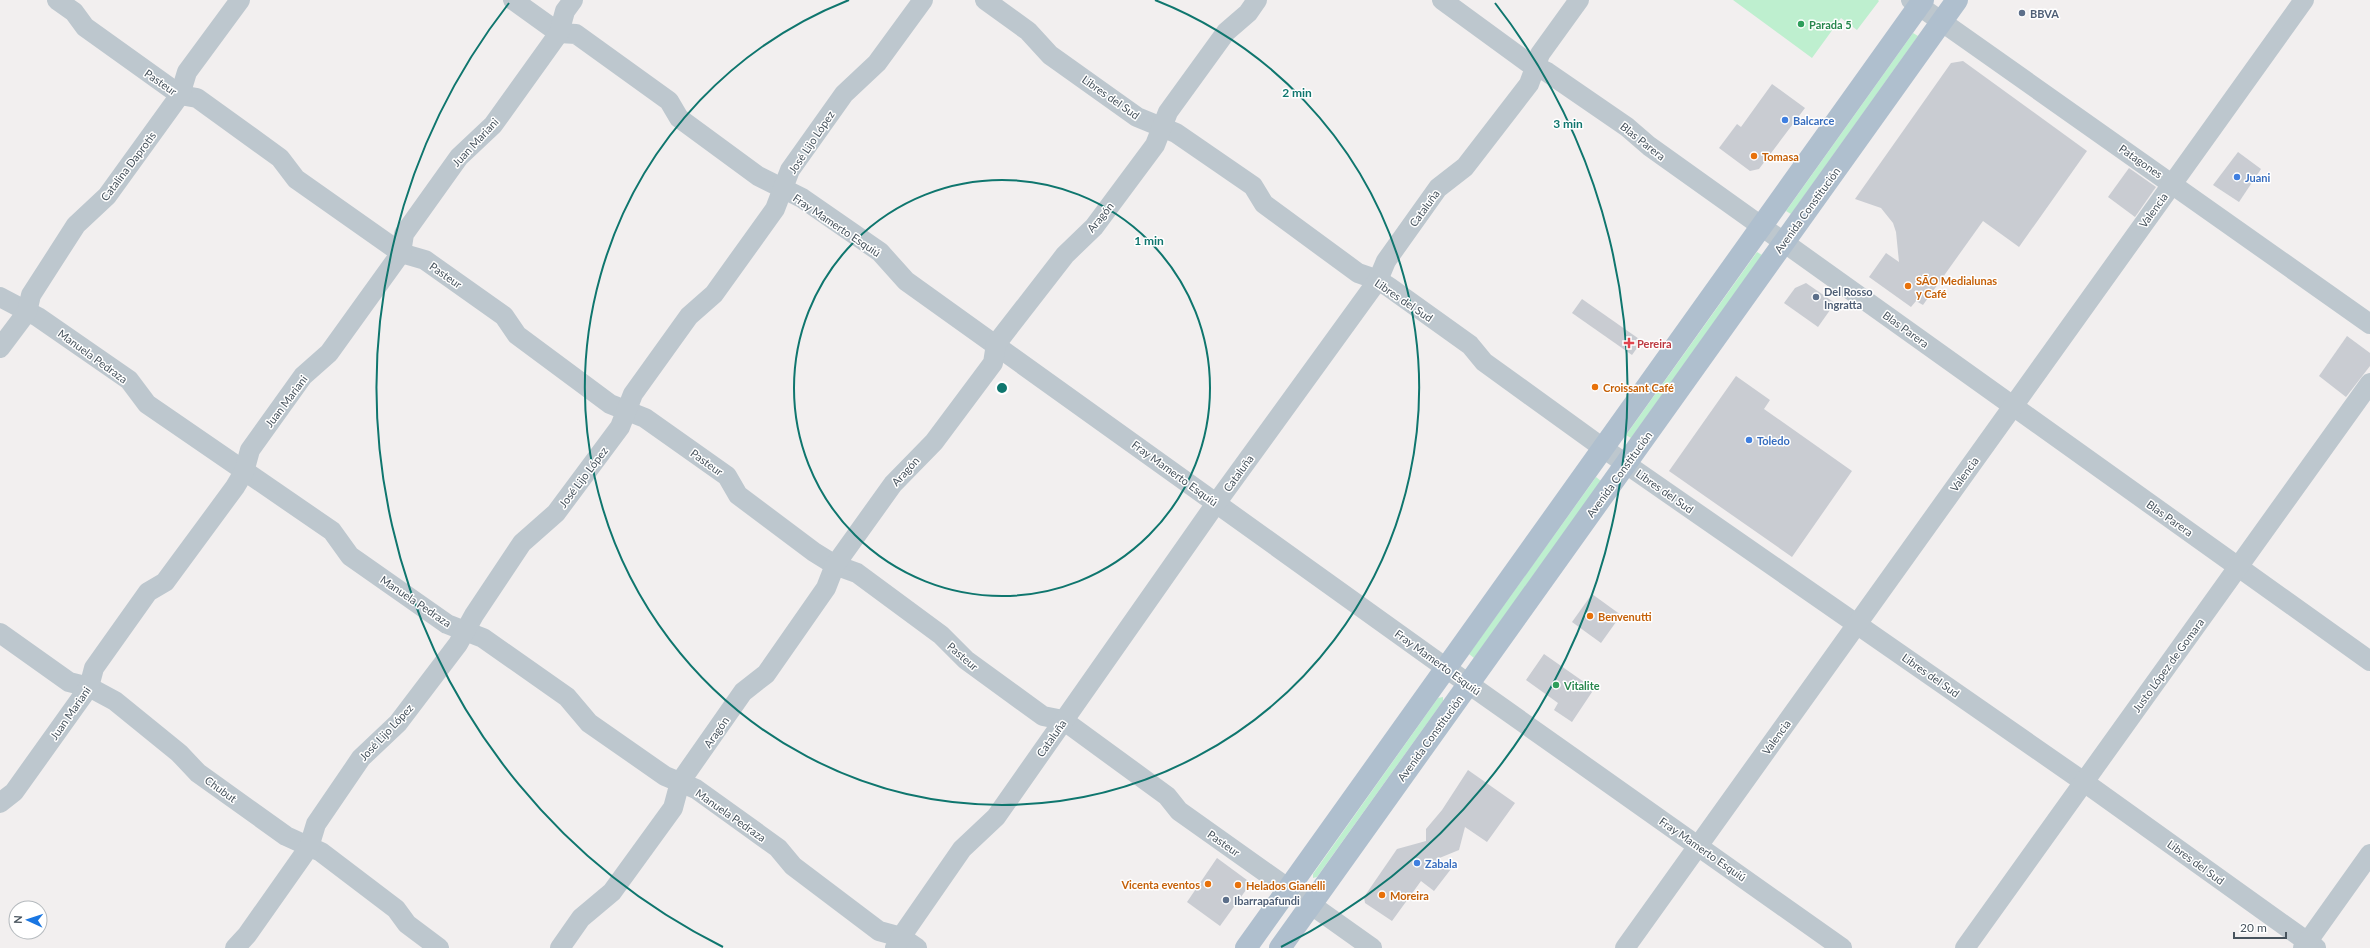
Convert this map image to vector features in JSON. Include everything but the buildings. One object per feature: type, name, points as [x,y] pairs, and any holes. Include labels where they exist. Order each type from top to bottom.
[{"type":"main road","name":"Avenida Constitución","points":[[1280,948],[1957,0]]},
{"type":"main road","points":[[1246,948],[1762,226],[1918,2]]},
{"type":"street","name":"Pasteur","points":[[57,0],[74,12],[85,27],[180,95],[197,98],[280,158],[296,178],[401,253],[425,260],[504,316],[517,335],[610,404],[646,418],[727,476],[738,495],[814,552],[836,565],[856,572],[941,635],[966,660],[1043,716],[1063,720],[1167,796],[1179,811],[1372,948]]},
{"type":"street","name":"Catalina Daprotis","points":[[0,348],[26,312],[31,295],[76,226],[107,196],[180,95],[187,72],[240,0]]},
{"type":"street","name":"Fray Mamerto Esquiú","points":[[513,0],[559,33],[576,34],[669,101],[679,118],[758,176],[783,190],[802,198],[880,252],[906,281],[1217,502],[1468,684],[1699,845],[1842,948]]},
{"type":"street","name":"Juan Mariani","points":[[0,803],[14,792],[89,687],[94,668],[148,592],[165,582],[235,487],[244,472],[250,450],[303,376],[329,353],[401,253],[404,234],[459,157],[493,125],[559,33],[565,11],[573,0]]},
{"type":"street","name":"José Lijo López","points":[[234,948],[247,935],[309,847],[316,824],[361,758],[398,723],[458,644],[522,543],[556,513],[620,426],[633,394],[689,316],[714,294],[775,209],[790,170],[844,94],[877,63],[923,0]]},
{"type":"street","name":"Libres del Sud","points":[[985,0],[1028,31],[1056,59],[1137,117],[1176,133],[1252,186],[1264,204],[1358,273],[1378,280],[1470,345],[1484,362],[1603,448],[2084,782],[2309,946]]},
{"type":"street","name":"Aragón","points":[[560,948],[581,918],[616,886],[673,808],[680,782],[743,692],[766,674],[826,588],[836,565],[893,484],[934,442],[993,363],[996,344],[1064,255],[1094,227],[1155,145],[1168,112],[1226,32],[1248,13],[1257,0]]},
{"type":"street","name":"Blas Parera","points":[[1442,0],[1526,62],[1547,72],[1627,127],[1649,146],[2370,661]]},
{"type":"street","name":"Cataluña","points":[[898,942],[962,849],[996,817],[1217,502],[1378,280],[1386,261],[1438,188],[1465,167],[1530,84],[1540,54],[1579,0]]},
{"type":"street","name":"Valencia","points":[[1625,948],[2304,0]]},
{"type":"street","name":"Patagones","points":[[1918,2],[1942,21],[2370,324]]},
{"type":"street","name":"Manuela Pedraza","points":[[0,297],[38,317],[129,380],[147,404],[244,472],[256,477],[332,531],[350,556],[447,624],[483,638],[568,697],[589,723],[665,776],[696,789],[778,848],[793,866],[879,931],[898,942],[917,948]]},
{"type":"street","name":"Justo López de Gomara","points":[[1965,948],[2370,382]]},
{"type":"street","name":"Chubut","points":[[0,634],[69,682],[89,687],[115,701],[179,753],[204,777],[286,836],[321,852],[396,909],[407,924],[439,948]]},
{"type":"street","points":[[2309,946],[2370,854]]},
{"type":"green space","name":"Parada 5","points":[[1733,0],[1879,1],[1857,30],[1841,18],[1812,58]]},
{"type":"green space","points":[[1913,33],[1918,36],[1791,214],[1786,211]]},
{"type":"green space","points":[[1757,252],[1762,255],[1631,438],[1626,435]]},
{"type":"green space","points":[[1596,477],[1601,481],[1474,658],[1469,654]]},
{"type":"green space","points":[[1443,697],[1443,701],[1317,877],[1313,878],[1313,874],[1438,698]]},
{"type":"place","name":"BBVA","points":[[2022,13]]},
{"type":"place","name":"Parada 5","points":[[1801,24]]},
{"type":"place","name":"Balcarce","points":[[1785,120]]},
{"type":"place","name":"Tomasa","points":[[1754,156]]},
{"type":"place","name":"Juani","points":[[2237,177]]},
{"type":"place","name":"SÃO Medialunas y Café","points":[[1908,286]]},
{"type":"place","name":"Del Rosso Ingratta","points":[[1816,297]]},
{"type":"place","name":"Pereira","points":[[1629,343]]},
{"type":"place","name":"Croissant Café","points":[[1595,387]]},
{"type":"place","name":"Toledo","points":[[1749,440]]},
{"type":"place","name":"Benvenutti","points":[[1590,616]]},
{"type":"place","name":"Vitalite","points":[[1556,685]]},
{"type":"place","name":"Zabala","points":[[1417,863]]},
{"type":"place","name":"Vicenta eventos","points":[[1208,884]]},
{"type":"place","name":"Helados Gianelli","points":[[1238,885]]},
{"type":"place","name":"Moreira","points":[[1382,895]]},
{"type":"place","name":"Ibarrapafundi","points":[[1226,900]]}]
